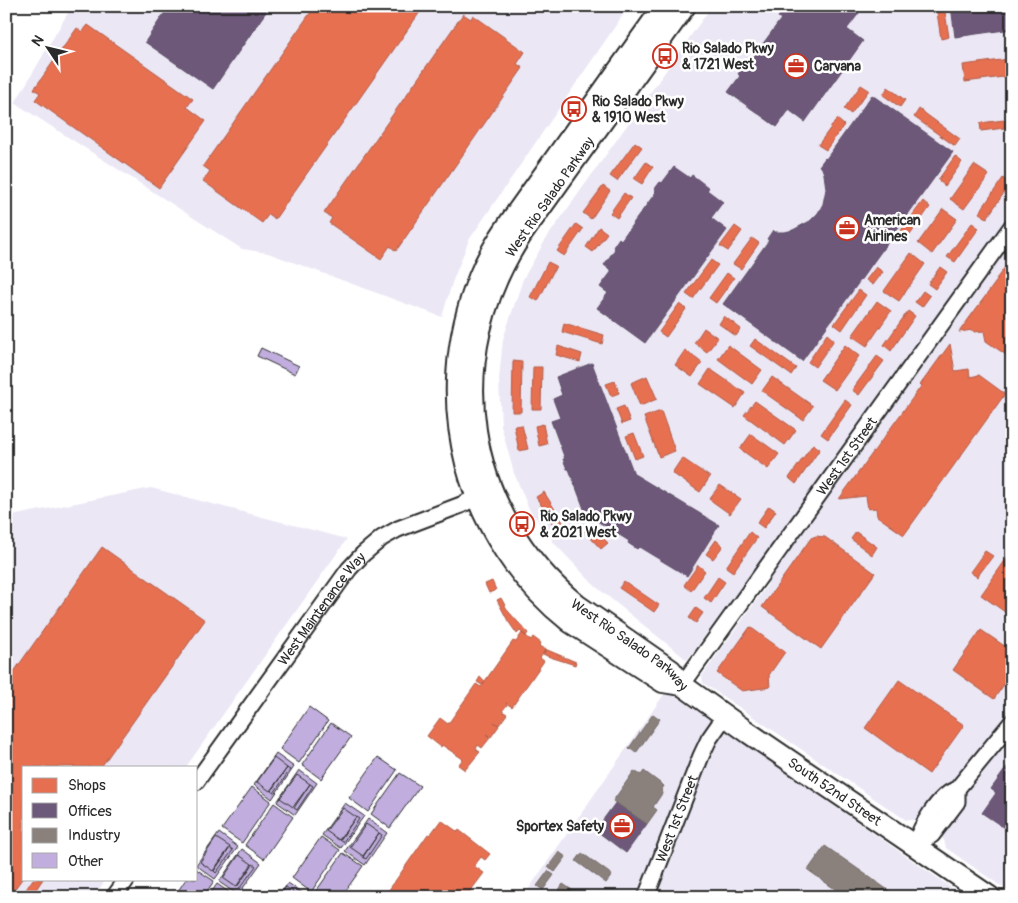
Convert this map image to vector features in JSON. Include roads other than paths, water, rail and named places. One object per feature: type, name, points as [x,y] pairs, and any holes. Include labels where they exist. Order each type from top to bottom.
[{"type":"main road","name":"West Rio Salado Parkway","points":[[664,6],[513,218],[479,275],[462,334],[456,388],[458,425],[463,456],[484,493],[502,513],[519,543],[550,580],[577,605],[671,670],[682,685]]},
{"type":"main road","name":"West Rio Salado Parkway","points":[[484,493],[474,408],[474,391],[479,334],[492,289],[522,234],[685,6]]},
{"type":"main road","name":"South 52nd Street","points":[[682,685],[990,897]]},
{"type":"street","name":"West 1st Street","points":[[682,685],[1012,226]]},
{"type":"street","name":"West Maintenance Way","points":[[198,779],[349,569],[363,554],[382,538],[398,529],[461,505],[484,493]]},
{"type":"street","name":"West 1st Street","points":[[646,897],[700,756],[725,716]]},
{"type":"street","points":[[914,846],[920,829],[947,792],[957,789],[1012,722]]},
{"type":"street","points":[[114,897],[126,880]]},
{"type":"place","name":"Rio Salado Pkwy & 1721 West","points":[[665,56]]},
{"type":"place","name":"Carvana","points":[[796,66]]},
{"type":"place","name":"Rio Salado Pkwy & 1910 West","points":[[574,109]]},
{"type":"place","name":"American Airlines","points":[[847,228]]},
{"type":"place","name":"Rio Salado Pkwy & 2021 West","points":[[522,524]]},
{"type":"place","name":"Sportex Safety","points":[[622,826]]}]
